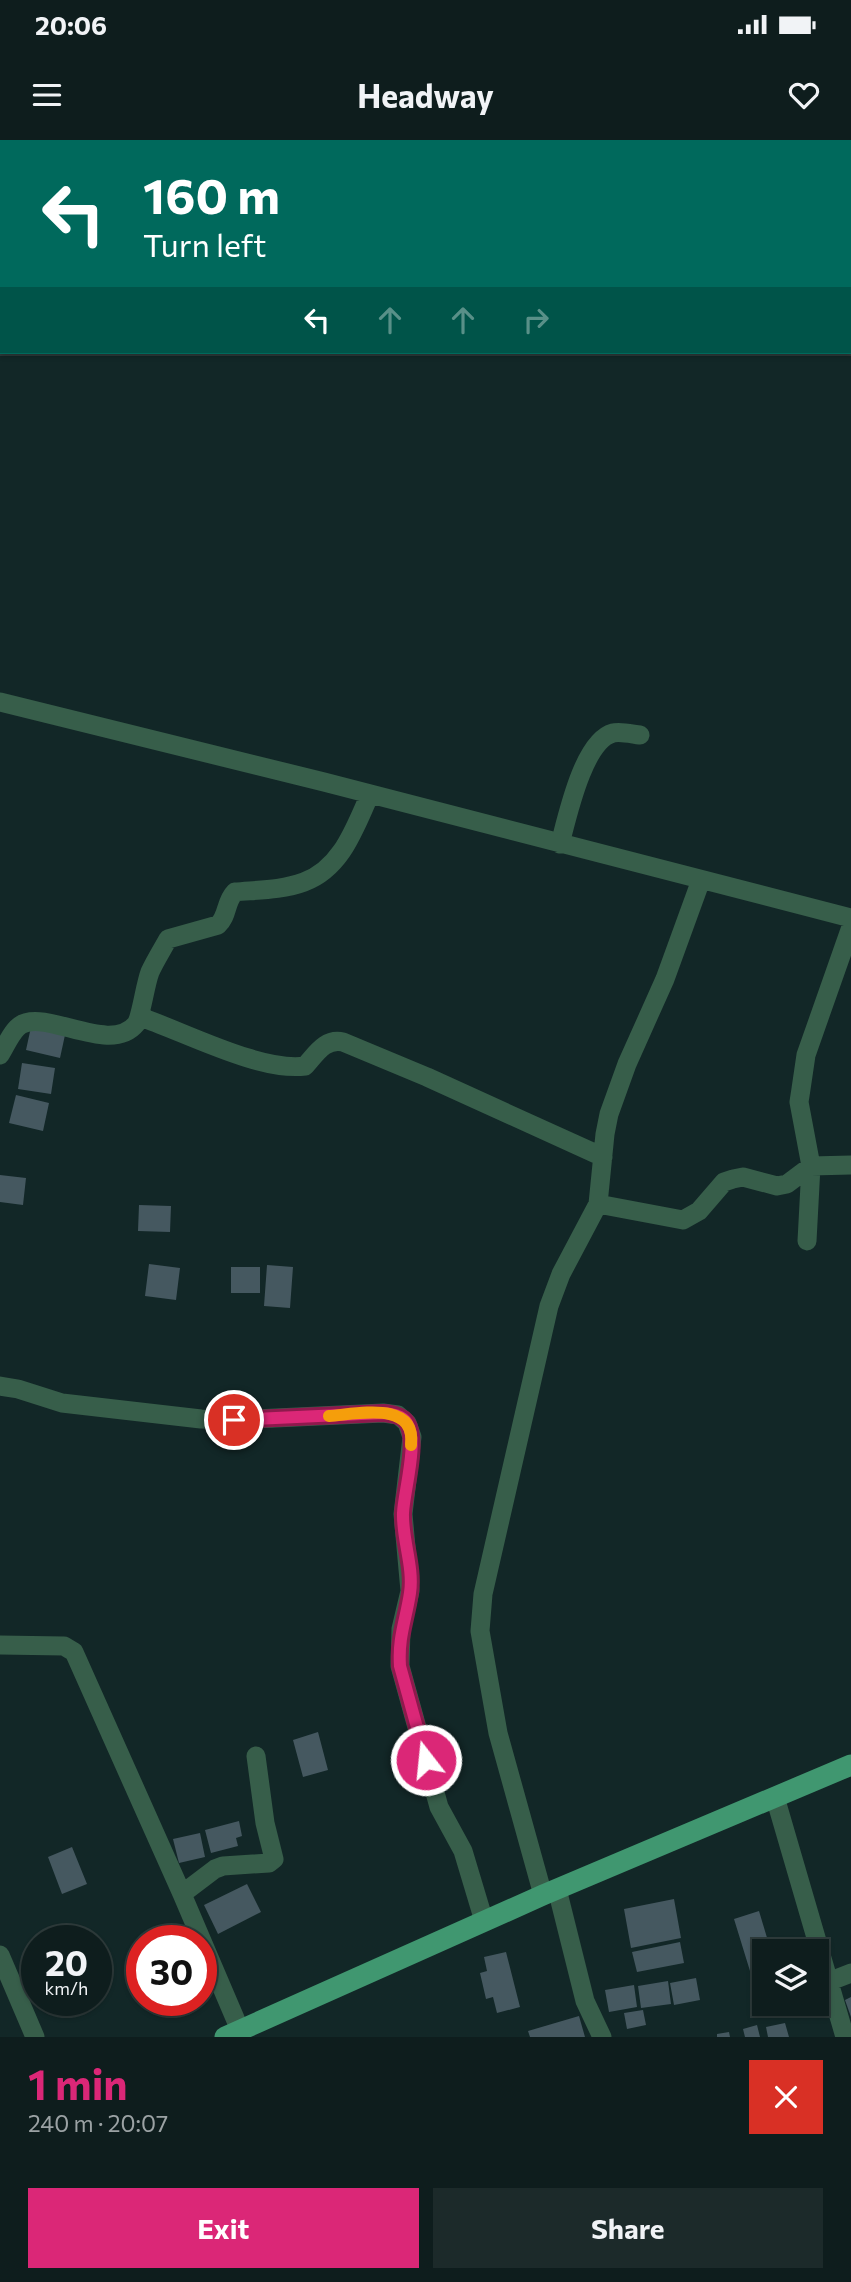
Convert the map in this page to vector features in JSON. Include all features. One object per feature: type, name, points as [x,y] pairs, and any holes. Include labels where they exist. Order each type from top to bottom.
[{"type":"main road","points":[[233,2033],[550,1892],[851,1765]]},
{"type":"street","points":[[0,702],[851,918]]},
{"type":"street","points":[[560,844],[583,768],[595,747],[604,737],[614,732],[640,735]]},
{"type":"street","points":[[0,1055],[17,1027],[26,1022],[44,1022],[102,1035],[122,1034],[133,1027],[141,1014],[140,1005],[150,972],[168,939],[218,925],[224,920],[228,899],[235,892],[305,882],[329,866],[348,844],[370,794]]},
{"type":"street","points":[[602,2037],[585,2001],[498,1733],[480,1631],[482,1606],[549,1306],[561,1274],[598,1204],[605,1134],[614,1102],[627,1064],[666,979],[701,880]]},
{"type":"street","points":[[807,1241],[811,1166],[799,1102],[806,1055],[851,927]]},
{"type":"street","points":[[141,1014],[247,1058],[286,1066],[305,1066],[327,1042],[343,1042],[603,1157]]},
{"type":"street","points":[[598,1204],[683,1220],[699,1211],[724,1182],[743,1177],[777,1186],[787,1184],[811,1166],[851,1165]]},
{"type":"street","points":[[0,1386],[62,1403],[201,1419],[383,1413],[398,1415],[407,1423],[412,1437],[403,1514],[410,1591],[401,1629],[400,1666],[439,1807],[463,1850],[484,1921]]},
{"type":"street","points":[[0,1645],[64,1646],[74,1652],[182,1894],[233,2033]]},
{"type":"street","points":[[182,1894],[215,1869],[269,1863],[274,1859],[265,1823],[256,1756]]},
{"type":"street","points":[[775,1797],[816,1939]]},
{"type":"street","points":[[0,1955],[35,2037]]},
{"type":"street","points":[[829,1982],[851,1973]]},
{"type":"street","points":[[829,1985],[845,2037]]},
{"type":"building","points":[[31,1027],[65,1035],[60,1058],[26,1050]]},
{"type":"building","points":[[22,1063],[55,1068],[51,1094],[18,1089]]},
{"type":"building","points":[[16,1095],[49,1103],[43,1131],[9,1123]]},
{"type":"building","points":[[0,1175],[26,1178],[23,1205],[0,1202]]},
{"type":"building","points":[[139,1205],[171,1206],[170,1232],[138,1231]]},
{"type":"building","points":[[149,1264],[180,1268],[176,1300],[145,1296]]},
{"type":"building","points":[[267,1265],[293,1267],[290,1308],[264,1306]]},
{"type":"building","points":[[231,1267],[260,1267],[260,1293],[231,1293]]},
{"type":"building","points":[[318,1732],[328,1770],[303,1777],[293,1740]]},
{"type":"building","points":[[239,1821],[242,1836],[236,1838],[238,1846],[211,1853],[205,1830]]},
{"type":"building","points":[[200,1833],[205,1857],[179,1863],[173,1839]]},
{"type":"building","points":[[72,1847],[87,1884],[62,1894],[48,1857]]},
{"type":"building","points":[[247,1884],[261,1912],[218,1934],[217,1925],[214,1925],[204,1905]]},
{"type":"building","points":[[674,1899],[681,1938],[631,1948],[624,1909]]},
{"type":"building","points":[[759,1911],[767,1939],[752,1939],[752,1978],[734,1919]]},
{"type":"building","points":[[680,1942],[684,1963],[637,1972],[632,1952]]},
{"type":"building","points":[[506,1952],[520,2007],[497,2013],[493,1997],[486,1999],[480,1973],[487,1971],[484,1957]]},
{"type":"building","points":[[696,1978],[700,2000],[674,2005],[670,1983]]},
{"type":"building","points":[[668,1981],[671,2004],[641,2008],[638,1986]]},
{"type":"building","points":[[634,1985],[637,2007],[609,2012],[605,1990]]},
{"type":"building","points":[[851,1997],[851,2017],[845,2000]]},
{"type":"building","points":[[643,2010],[646,2025],[627,2029],[624,2013]]},
{"type":"building","points":[[579,2016],[585,2037],[530,2037],[528,2031]]},
{"type":"building","points":[[785,2023],[789,2037],[768,2037],[766,2027]]},
{"type":"building","points":[[757,2025],[760,2037],[745,2037],[743,2029]]},
{"type":"building","points":[[729,2032],[730,2037],[717,2037],[717,2034]]},
{"type":"slow traffic","points":[[329,1416],[383,1413],[398,1415],[407,1423],[412,1437],[411,1445]]},
{"type":"route","points":[[234,1420],[383,1413],[398,1415],[407,1423],[412,1437],[403,1514],[410,1591],[399,1650],[400,1666],[426,1760]]}]
